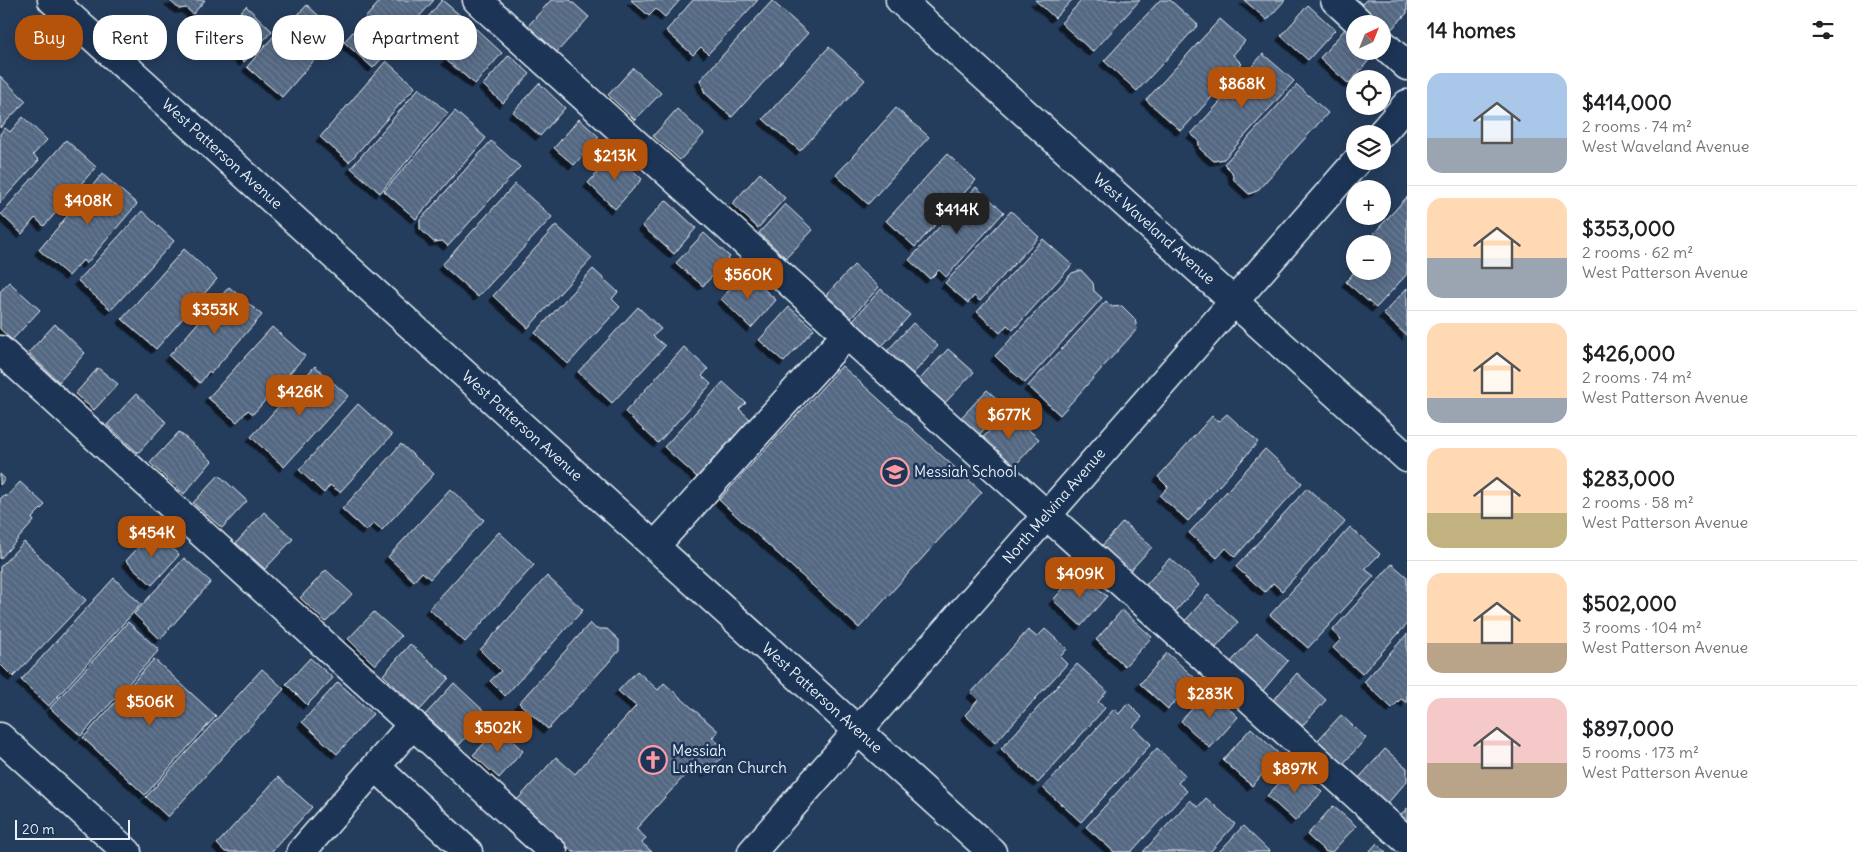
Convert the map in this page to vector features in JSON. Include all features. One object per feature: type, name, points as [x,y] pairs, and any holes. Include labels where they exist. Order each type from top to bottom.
[{"type":"street","name":"West Patterson Avenue","points":[[52,0],[992,852]]},
{"type":"street","points":[[477,0],[1407,841]]},
{"type":"street","name":"West Waveland Avenue","points":[[900,0],[1407,458]]},
{"type":"street","points":[[1334,0],[1351,15]]},
{"type":"street","points":[[1391,51],[1407,66]]},
{"type":"street","points":[[1389,125],[1407,104]]},
{"type":"street","name":"North Melvina Avenue","points":[[752,852],[1349,170]]},
{"type":"street","points":[[655,546],[846,335]]},
{"type":"street","points":[[0,350],[553,852]]},
{"type":"street","points":[[301,852],[413,724]]},
{"type":"street","points":[[0,737],[127,852]]},
{"type":"street","points":[[376,767],[468,852]]},
{"type":"building","points":[[169,0],[205,0],[193,14],[186,8],[179,9]]},
{"type":"building","points":[[381,0],[434,0],[421,15],[368,15]]},
{"type":"building","points":[[442,0],[460,15],[430,15]]},
{"type":"building","points":[[551,0],[570,0],[589,17],[556,53],[527,27]]},
{"type":"building","points":[[631,0],[680,0],[665,17],[656,9],[649,16]]},
{"type":"building","points":[[693,0],[758,0],[708,54],[701,47],[693,55],[666,31]]},
{"type":"building","points":[[1035,0],[1072,0],[1055,18]]},
{"type":"building","points":[[1082,0],[1140,0],[1093,52],[1061,23]]},
{"type":"building","points":[[1160,0],[1170,0],[1198,25],[1137,91],[1104,61]]},
{"type":"building","points":[[1244,0],[1285,0],[1267,20]]},
{"type":"building","points":[[1366,0],[1407,0],[1407,13],[1391,30],[1391,15],[1370,15],[1360,6]]},
{"type":"building","points":[[772,1],[808,33],[732,117],[705,93],[700,80]]},
{"type":"building","points":[[307,5],[318,15],[298,15]]},
{"type":"building","points":[[1308,5],[1335,30],[1308,60],[1281,36]]},
{"type":"building","points":[[246,6],[255,15],[238,15]]},
{"type":"building","points":[[1220,19],[1245,41],[1233,55],[1242,64],[1181,131],[1146,100]]},
{"type":"building","points":[[262,21],[272,31],[262,42]]},
{"type":"building","points":[[1345,29],[1346,60],[1369,60],[1361,70],[1346,70],[1346,81],[1320,58]]},
{"type":"building","points":[[477,30],[502,53],[475,84],[446,60],[477,60]]},
{"type":"building","points":[[354,31],[354,51],[344,42]]},
{"type":"building","points":[[272,38],[272,60],[314,60],[282,97],[247,67],[253,60],[262,60],[262,50]]},
{"type":"building","points":[[829,47],[865,80],[800,151],[763,119]]},
{"type":"building","points":[[1263,54],[1294,81],[1224,159],[1214,161],[1200,149],[1198,140],[1191,134]]},
{"type":"building","points":[[509,55],[530,74],[503,103],[483,85]]},
{"type":"building","points":[[364,60],[380,60],[373,68]]},
{"type":"building","points":[[386,61],[415,87],[349,162],[320,137]]},
{"type":"building","points":[[633,68],[661,93],[635,120],[608,95]]},
{"type":"building","points":[[0,76],[26,101],[0,128]]},
{"type":"building","points":[[539,83],[565,108],[540,136],[513,112]]},
{"type":"building","points":[[1297,85],[1328,113],[1257,191],[1249,194],[1234,180],[1232,172],[1224,164]]},
{"type":"building","points":[[419,88],[448,113],[380,193],[351,168]]},
{"type":"building","points":[[896,108],[929,137],[868,204],[836,175]]},
{"type":"building","points":[[677,109],[704,134],[680,160],[653,136]]},
{"type":"building","points":[[455,111],[486,138],[416,219],[384,191]]},
{"type":"building","points":[[23,117],[47,140],[33,155],[39,160],[0,203],[0,134],[5,128],[10,132]]},
{"type":"building","points":[[579,119],[599,137],[574,165],[554,148]]},
{"type":"building","points":[[66,140],[96,167],[44,226],[35,218],[22,234],[1,214]]},
{"type":"building","points":[[491,141],[520,167],[448,246],[442,241],[434,242],[420,229],[420,220]]},
{"type":"building","points":[[615,154],[642,179],[615,209],[588,183]]},
{"type":"building","points":[[947,154],[976,180],[915,247],[886,221]]},
{"type":"building","points":[[760,173],[785,198],[758,228],[732,204]]},
{"type":"building","points":[[102,174],[137,204],[86,264],[83,260],[69,276],[39,250]]},
{"type":"building","points":[[515,184],[552,217],[478,297],[442,265]]},
{"type":"building","points":[[976,187],[1004,212],[946,277],[939,270],[930,279],[909,260]]},
{"type":"building","points":[[1407,197],[1407,274],[1376,308],[1346,282],[1348,280],[1391,280],[1391,235],[1372,235],[1381,225],[1391,225],[1391,214]]},
{"type":"building","points":[[666,200],[696,228],[674,254],[642,226]]},
{"type":"building","points":[[785,204],[813,230],[786,258],[759,233]]},
{"type":"building","points":[[142,211],[174,241],[111,310],[78,281]]},
{"type":"building","points":[[1011,211],[1039,237],[980,301],[974,296],[968,303],[945,283]]},
{"type":"building","points":[[556,225],[592,258],[528,328],[493,296]]},
{"type":"building","points":[[704,233],[730,257],[703,286],[676,263]]},
{"type":"building","points":[[1043,239],[1072,265],[1013,330],[1007,325],[1000,333],[977,312]]},
{"type":"building","points":[[184,249],[217,279],[156,349],[122,319]]},
{"type":"building","points":[[854,265],[879,287],[851,318],[826,295]]},
{"type":"building","points":[[593,269],[618,292],[612,299],[620,307],[568,364],[535,333]]},
{"type":"building","points":[[1081,270],[1093,283],[1094,291],[1102,298],[1025,383],[995,356],[1072,273]]},
{"type":"building","points":[[745,272],[776,300],[751,328],[721,299]]},
{"type":"building","points":[[9,282],[40,310],[12,340],[0,329],[0,292]]},
{"type":"building","points":[[229,287],[262,315],[200,383],[169,356]]},
{"type":"building","points":[[1407,288],[1407,336],[1383,314]]},
{"type":"building","points":[[881,289],[910,315],[882,346],[853,320]]},
{"type":"building","points":[[1106,301],[1112,307],[1122,306],[1135,319],[1137,329],[1060,415],[1028,386]]},
{"type":"building","points":[[638,307],[661,329],[653,336],[665,346],[612,403],[578,372]]},
{"type":"building","points":[[789,307],[814,329],[784,362],[759,340]]},
{"type":"building","points":[[913,323],[938,346],[913,374],[887,351]]},
{"type":"building","points":[[55,324],[85,353],[59,382],[28,353]]},
{"type":"building","points":[[272,327],[305,356],[253,414],[248,410],[237,422],[208,398]]},
{"type":"building","points":[[684,347],[708,369],[702,376],[711,384],[658,443],[625,412]]},
{"type":"building","points":[[948,349],[974,372],[944,404],[919,380]]},
{"type":"building","points":[[315,366],[348,396],[284,467],[251,437]]},
{"type":"building","points":[[842,366],[982,492],[859,628],[719,500]]},
{"type":"building","points":[[98,368],[118,384],[94,410],[75,394]]},
{"type":"building","points":[[723,382],[746,403],[739,409],[750,419],[697,477],[664,447]]},
{"type":"building","points":[[987,390],[1005,406],[977,437],[958,421]]},
{"type":"building","points":[[136,394],[166,422],[138,453],[107,425]]},
{"type":"building","points":[[358,404],[392,435],[340,492],[330,485],[324,493],[299,470]]},
{"type":"building","points":[[1007,411],[1039,439],[1011,470],[980,441]]},
{"type":"building","points":[[1227,414],[1258,442],[1188,521],[1160,496],[1168,487],[1158,477],[1212,416],[1218,422]]},
{"type":"building","points":[[179,432],[212,461],[184,494],[150,463]]},
{"type":"building","points":[[401,444],[434,474],[382,530],[374,523],[366,531],[342,509]]},
{"type":"building","points":[[1265,449],[1302,483],[1235,557],[1226,548],[1217,558],[1189,533]]},
{"type":"building","points":[[0,474],[5,479],[0,485]]},
{"type":"building","points":[[219,475],[247,501],[222,528],[193,503]]},
{"type":"building","points":[[20,482],[45,505],[32,518],[34,521],[0,559],[0,499],[4,495],[6,497]]},
{"type":"building","points":[[1307,488],[1345,522],[1282,591],[1273,583],[1265,592],[1236,567]]},
{"type":"building","points":[[450,489],[484,520],[430,579],[422,572],[414,581],[388,557]]},
{"type":"building","points":[[264,512],[293,539],[265,569],[236,543]]},
{"type":"building","points":[[1123,522],[1152,547],[1129,572],[1101,547]]},
{"type":"building","points":[[1350,527],[1380,554],[1365,569],[1374,576],[1308,648],[1270,615]]},
{"type":"building","points":[[153,531],[179,555],[152,585],[126,561]]},
{"type":"building","points":[[499,532],[534,565],[465,642],[429,609]]},
{"type":"building","points":[[24,542],[86,600],[13,677],[0,664],[0,567]]},
{"type":"building","points":[[184,558],[211,582],[160,639],[134,614]]},
{"type":"building","points":[[1170,558],[1199,585],[1173,614],[1144,587]]},
{"type":"building","points":[[1392,564],[1407,577],[1407,624],[1362,674],[1333,648],[1341,639],[1332,631]]},
{"type":"building","points":[[326,570],[352,594],[326,622],[300,598]]},
{"type":"building","points":[[1078,572],[1107,596],[1081,626],[1053,600]]},
{"type":"building","points":[[547,576],[583,610],[505,696],[490,681],[501,671],[480,650]]},
{"type":"building","points":[[114,578],[141,604],[49,706],[21,680]]},
{"type":"building","points":[[1208,595],[1238,622],[1214,650],[1184,622]]},
{"type":"building","points":[[1122,610],[1152,637],[1125,666],[1096,640]]},
{"type":"building","points":[[374,612],[401,636],[375,665],[348,639]]},
{"type":"building","points":[[128,622],[159,650],[81,736],[50,708]]},
{"type":"building","points":[[590,623],[596,629],[607,629],[619,640],[619,651],[548,729],[519,703]]},
{"type":"building","points":[[1045,629],[1067,649],[1060,657],[1067,664],[995,743],[965,715],[978,700],[971,693],[1028,630],[1037,637]]},
{"type":"building","points":[[1257,633],[1288,661],[1261,693],[1229,664]]},
{"type":"building","points":[[1407,634],[1407,703],[1401,699],[1392,708],[1364,682]]},
{"type":"building","points":[[410,644],[449,678],[420,710],[383,675]]},
{"type":"building","points":[[1167,653],[1196,679],[1168,709],[1140,684]]},
{"type":"building","points":[[310,658],[333,678],[307,705],[286,684]]},
{"type":"building","points":[[154,659],[216,716],[145,795],[83,738]]},
{"type":"building","points":[[1077,664],[1107,691],[1098,702],[1105,708],[1038,783],[1001,749]]},
{"type":"building","points":[[262,669],[284,689],[168,817],[146,797]]},
{"type":"building","name":"Messiah Lutheran Church","points":[[637,671],[658,690],[664,683],[718,731],[712,738],[728,751],[707,773],[696,763],[636,829],[646,838],[642,843],[652,852],[573,852],[517,800],[556,757],[575,774],[636,706],[618,691]]},
{"type":"building","points":[[1297,673],[1326,700],[1301,727],[1272,702]]},
{"type":"building","points":[[338,682],[373,714],[337,754],[302,722]]},
{"type":"building","points":[[454,683],[487,714],[459,745],[425,715]]},
{"type":"building","points":[[1209,690],[1238,717],[1210,748],[1181,721]]},
{"type":"building","points":[[1128,703],[1142,717],[1133,727],[1151,744],[1081,822],[1043,788],[1114,709],[1119,714]]},
{"type":"building","points":[[1341,715],[1366,738],[1343,764],[1317,741]]},
{"type":"building","points":[[499,728],[523,751],[499,778],[473,755]]},
{"type":"building","points":[[1251,728],[1280,755],[1252,786],[1223,760]]},
{"type":"building","points":[[1157,748],[1185,775],[1178,783],[1187,791],[1131,852],[1114,852],[1086,827]]},
{"type":"building","points":[[1385,749],[1407,768],[1407,781],[1386,805],[1358,779]]},
{"type":"building","points":[[1294,767],[1322,792],[1295,821],[1267,796]]},
{"type":"building","points":[[278,777],[312,807],[271,852],[225,852],[217,844]]},
{"type":"building","points":[[1206,798],[1235,824],[1210,852],[1143,852],[1190,800],[1198,807]]},
{"type":"building","points":[[1333,806],[1356,826],[1332,852],[1326,852],[1307,835]]},
{"type":"building","points":[[1407,808],[1407,823],[1400,816]]},
{"type":"building","points":[[1243,826],[1270,852],[1219,852]]},
{"type":"building","points":[[1377,843],[1386,852],[1369,852]]},
{"type":"place","name":"Messiah School","points":[[895,472]]},
{"type":"place","name":"Messiah Lutheran Church","points":[[653,760]]}]
